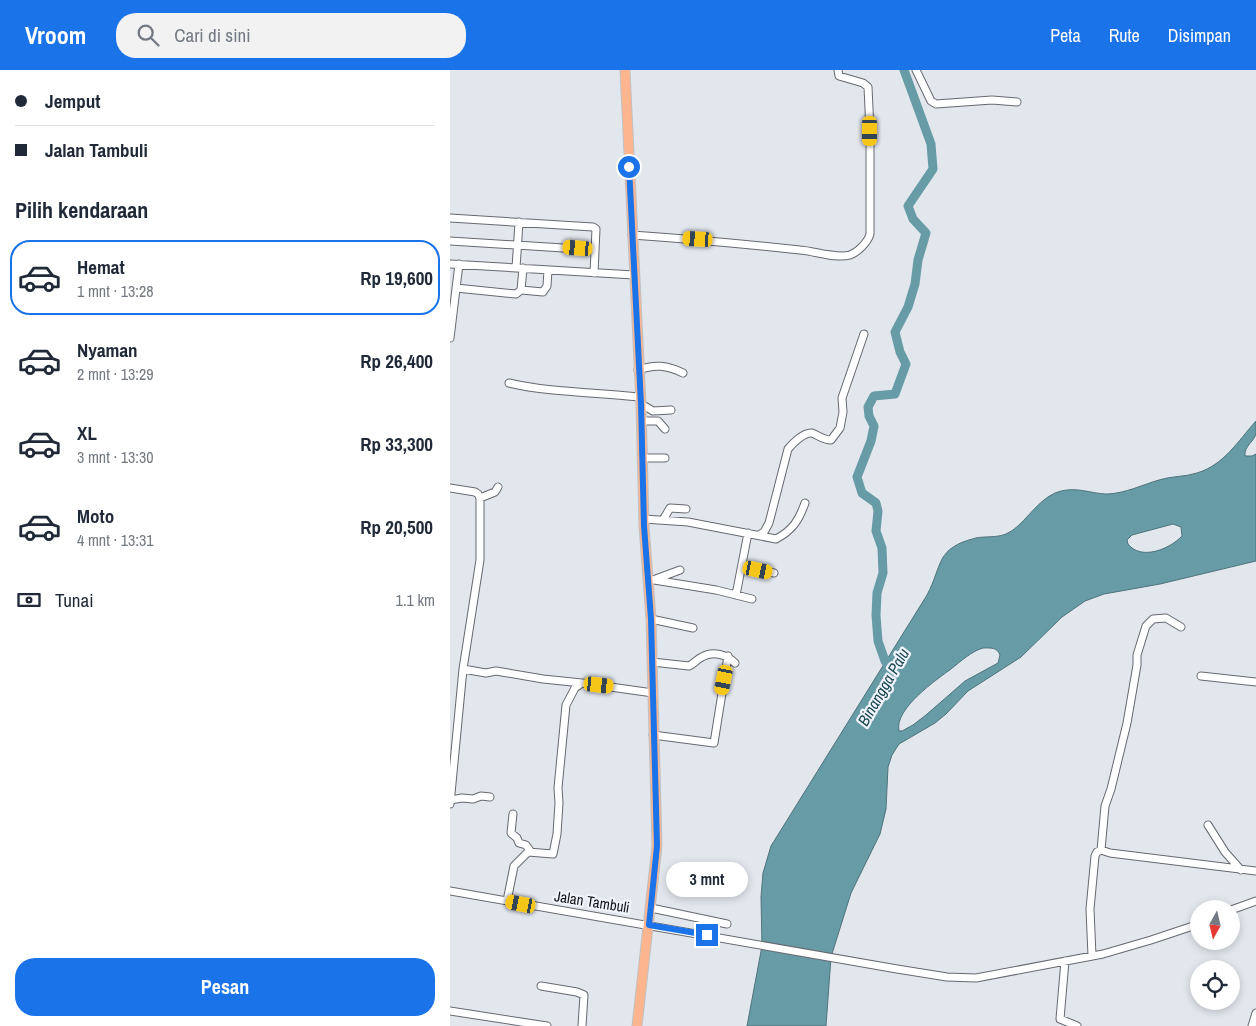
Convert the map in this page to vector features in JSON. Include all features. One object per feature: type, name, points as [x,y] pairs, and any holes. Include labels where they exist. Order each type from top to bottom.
[{"type":"main road","points":[[625,70],[644,519],[650,580],[657,846],[637,1026]]},
{"type":"street","points":[[632,235],[698,239],[806,250],[842,256],[852,254],[867,243],[870,234],[868,87],[863,83],[839,76],[838,70]]},
{"type":"street","points":[[916,70],[931,101],[936,104],[992,100],[1017,102]]},
{"type":"street","points":[[450,218],[593,227],[596,229],[594,273]]},
{"type":"street","points":[[519,222],[518,245],[521,290]]},
{"type":"street","points":[[450,241],[595,250]]},
{"type":"street","points":[[450,264],[634,275]]},
{"type":"street","points":[[450,334],[459,264]]},
{"type":"street","points":[[456,288],[516,294],[521,290],[543,292],[547,286],[548,270]]},
{"type":"street","points":[[759,535],[764,532],[769,523],[788,449],[793,443],[808,433],[813,433],[830,440],[834,438],[840,428],[843,412],[842,398],[864,334]]},
{"type":"street","points":[[638,370],[648,367],[665,366],[683,373]]},
{"type":"street","points":[[509,384],[565,392],[614,394],[640,401],[653,411],[671,410]]},
{"type":"street","points":[[641,421],[658,422],[665,429]]},
{"type":"street","points":[[642,458],[665,458]]},
{"type":"street","points":[[480,498],[494,492],[498,487]]},
{"type":"street","points":[[450,488],[475,492],[480,498],[480,560],[455,733],[450,802],[462,798],[473,800],[481,796],[490,797]]},
{"type":"street","points":[[644,519],[688,522],[776,538],[799,519],[805,503]]},
{"type":"street","points":[[663,520],[670,508],[686,509]]},
{"type":"street","points":[[736,595],[748,533]]},
{"type":"street","points":[[742,566],[774,573]]},
{"type":"street","points":[[650,580],[680,570]]},
{"type":"street","points":[[650,580],[752,599]]},
{"type":"street","points":[[1101,850],[1105,806],[1127,723],[1138,654],[1144,632],[1150,621],[1160,618],[1166,618],[1181,628]]},
{"type":"street","points":[[651,619],[693,628]]},
{"type":"street","points":[[652,662],[689,666],[706,654],[728,656],[735,663]]},
{"type":"street","points":[[653,735],[714,743],[728,656]]},
{"type":"street","points":[[463,669],[486,674],[496,671],[653,693]]},
{"type":"street","points":[[1201,676],[1256,682]]},
{"type":"street","points":[[508,901],[514,866],[526,854],[531,852],[553,854],[557,834],[558,788],[566,706],[575,688],[582,683]]},
{"type":"street","points":[[513,814],[511,833],[517,838],[519,843],[526,845],[531,852]]},
{"type":"street","points":[[1208,825],[1228,856],[1241,870]]},
{"type":"street","points":[[1092,956],[1090,932],[1092,878],[1097,852],[1101,850],[1256,871]]},
{"type":"street","name":"Jalan Tambuli","points":[[450,891],[903,970],[966,978],[981,977],[1030,966],[1065,962],[1092,956],[1138,944],[1190,927]]},
{"type":"street","points":[[1240,907],[1256,901]]},
{"type":"street","points":[[651,908],[727,924]]},
{"type":"street","points":[[1065,962],[1060,1019],[1077,1026]]},
{"type":"street","points":[[541,986],[578,992],[584,995],[582,1026]]},
{"type":"street","points":[[450,1011],[547,1026]]},
{"type":"street","points":[[1252,1026],[1256,1014]]},
{"type":"water","name":"Binangga Palu","points":[[1256,421],[1256,434],[1247,447],[1245,456],[1256,454],[1256,561],[1160,584],[1104,594],[1085,601],[1062,617],[1021,657],[968,691],[935,723],[899,744],[892,755],[888,767],[886,809],[880,834],[851,893],[831,957],[826,1026],[747,1026],[762,946],[761,897],[763,873],[771,846],[927,595],[942,559],[947,553],[953,547],[963,542],[976,538],[998,536],[1012,531],[1041,502],[1055,493],[1076,490],[1101,494],[1115,493],[1207,469],[1223,458]],"holes":[[[1173,524],[1181,527],[1182,536],[1163,549],[1140,552],[1128,544],[1127,540],[1132,535]],[[983,648],[993,648],[997,651],[1000,655],[998,663],[965,681],[913,725],[899,731],[899,722],[903,714],[918,696],[975,651]]]},
{"type":"waterway","name":"Binangga Palu","points":[[891,670],[885,661],[878,641],[877,593],[883,573],[882,548],[876,531],[878,511],[876,503],[862,493],[857,477],[871,441],[874,426],[869,416],[868,407],[874,396],[895,394],[906,364],[900,352],[895,332],[908,307],[926,233],[913,219],[908,206],[933,169],[931,144],[904,70]]},
{"type":"route","points":[[629,167],[639,397],[641,404],[644,526],[651,619],[654,773],[657,823],[656,868],[649,925],[707,935]]}]
